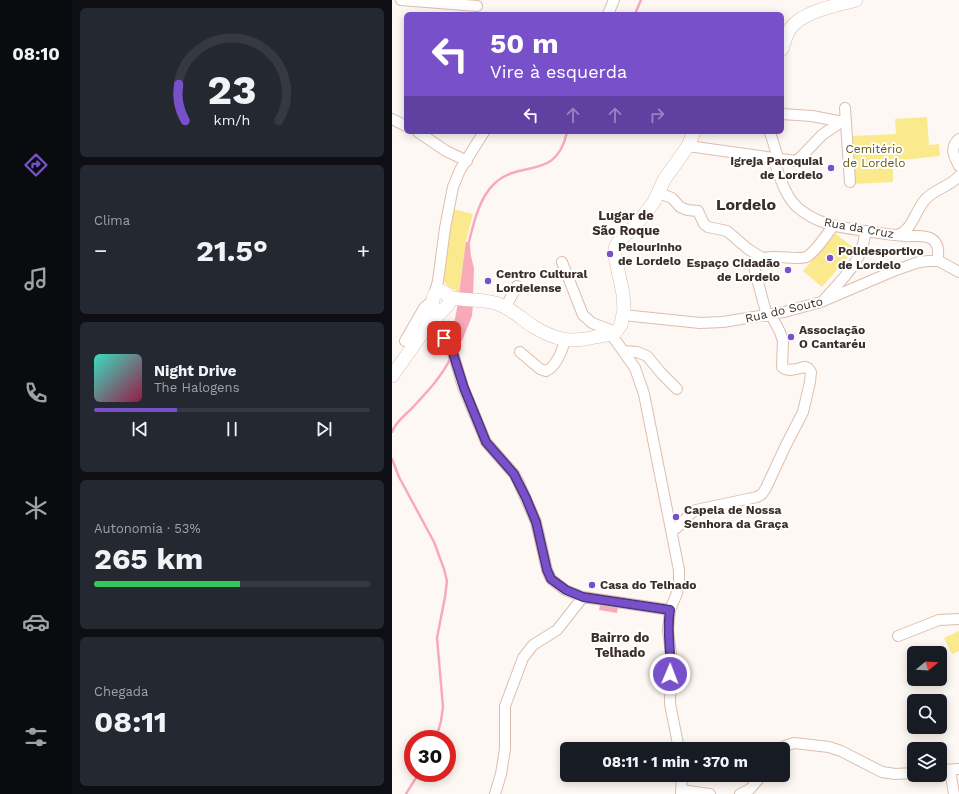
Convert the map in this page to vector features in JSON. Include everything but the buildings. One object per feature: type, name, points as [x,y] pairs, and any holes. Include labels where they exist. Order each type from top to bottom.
[{"type":"main road","points":[[784,44],[789,30],[798,20],[812,13],[856,0]]},
{"type":"main road","points":[[392,376],[444,300],[496,303],[534,327],[552,336],[565,340],[584,340],[614,333],[621,325],[624,301],[615,256],[615,248],[618,241],[636,225],[651,207],[664,180],[688,146],[693,134]]},
{"type":"street","points":[[401,0],[477,7]]},
{"type":"street","points":[[609,12],[614,0]]},
{"type":"street","points":[[845,108],[844,122],[850,182]]},
{"type":"street","points":[[784,114],[812,116],[844,122]]},
{"type":"street","points":[[392,119],[404,125]]},
{"type":"street","points":[[688,146],[798,160],[822,135],[844,122]]},
{"type":"street","points":[[421,134],[446,151],[467,161]]},
{"type":"street","points":[[405,341],[425,307],[444,300],[439,272],[445,228],[453,187],[460,170],[483,134]]},
{"type":"street","name":"Rua da Cruz","points":[[770,134],[775,158],[787,193],[793,203],[812,218],[833,226],[911,237],[922,236],[934,240],[938,249],[937,261]]},
{"type":"street","points":[[959,139],[954,144],[952,151],[959,166]]},
{"type":"street","points":[[898,235],[907,229],[921,204],[929,196],[950,184],[959,176]]},
{"type":"street","points":[[659,193],[672,198],[680,208],[698,211],[703,223],[706,226],[727,231],[748,249],[764,259]]},
{"type":"street","points":[[672,531],[681,525],[690,514],[696,510],[753,498],[762,494],[766,488],[786,443],[803,412],[811,372],[805,367],[788,370],[782,367],[783,338],[769,315],[755,268],[757,263],[764,259],[774,257],[797,259],[806,257],[811,254],[833,226]]},
{"type":"street","points":[[821,302],[857,261],[864,246],[865,231]]},
{"type":"street","name":"Rua do Souto","points":[[623,315],[700,323],[723,322],[769,315],[798,309],[821,302],[904,267],[924,261],[937,261]]},
{"type":"street","points":[[937,261],[944,263],[959,272]]},
{"type":"street","points":[[562,262],[580,311],[590,321],[614,333],[623,351],[635,368],[644,394],[680,577],[677,593],[670,610],[668,630],[671,654],[670,700],[677,742]]},
{"type":"street","points":[[505,308],[517,286]]},
{"type":"street","points":[[426,328],[442,336],[448,342],[464,388],[486,442],[514,474],[526,498],[536,522],[549,576],[561,588],[570,593],[583,597],[670,610]]},
{"type":"street","points":[[520,352],[540,369],[546,371],[560,355],[565,340]]},
{"type":"street","points":[[623,351],[639,352],[647,356],[677,389]]},
{"type":"street","points":[[495,794],[501,774],[505,749],[505,706],[523,658],[533,645],[557,630],[583,597]]},
{"type":"street","points":[[898,636],[939,620],[959,619]]},
{"type":"street","points":[[790,744],[794,743],[829,747],[841,751],[882,772],[895,774],[907,773]]},
{"type":"street","points":[[950,770],[954,794]]},
{"type":"street","points":[[682,782],[681,792],[710,794]]},
{"type":"street","points":[[740,794],[754,792],[759,782]]},
{"type":"green space","name":"Cemitério de Lordelo","points":[[927,117],[929,145],[939,144],[940,156],[893,161],[893,182],[853,184],[851,136],[896,134],[895,119]]},
{"type":"green space","points":[[453,209],[473,214],[466,241],[459,294],[456,290],[445,284],[443,280]]},
{"type":"green space","name":"Polidesportivo de Lordelo","points":[[835,233],[855,249],[822,287],[803,271]]},
{"type":"green space","points":[[959,631],[959,651],[952,654],[944,638]]},
{"type":"shaded area","points":[[466,241],[470,245],[474,268],[473,296],[459,294]]},
{"type":"shaded area","points":[[458,303],[473,304],[472,316],[462,341],[451,339]]},
{"type":"shaded area","points":[[600,605],[618,607],[617,613],[599,610]]},
{"type":"waterway","points":[[636,12],[641,0]]},
{"type":"waterway","points":[[468,246],[480,204],[494,184],[504,176],[546,164],[555,158],[562,148],[566,134]]},
{"type":"waterway","points":[[454,348],[457,338]]},
{"type":"waterway","points":[[392,432],[398,421],[414,406],[434,383],[448,364],[451,357]]},
{"type":"waterway","points":[[392,459],[399,477],[434,542],[447,581],[437,638],[443,707],[438,730]]},
{"type":"waterway","points":[[406,794],[413,782]]},
{"type":"place","name":"Igreja Paroquial de Lordelo","points":[[831,168]]},
{"type":"place","name":"Pelourinho de Lordelo","points":[[610,254]]},
{"type":"place","name":"Polidesportivo de Lordelo","points":[[830,258]]},
{"type":"place","name":"Espaço Cidadão de Lordelo","points":[[788,270]]},
{"type":"place","name":"Centro Cultural Lordelense","points":[[488,281]]},
{"type":"place","name":"Associação O Cantaréu","points":[[791,337]]},
{"type":"place","name":"Capela de Nossa Senhora da Graça","points":[[676,517]]},
{"type":"place","name":"Casa do Telhado","points":[[592,585]]},
{"type":"district","name":"Lordelo","points":[[746,204]]},
{"type":"district","name":"Lugar de São Roque","points":[[626,222]]},
{"type":"district","name":"Bairro do Telhado","points":[[620,644]]},
{"type":"route","points":[[444,338],[451,347],[458,372],[486,442],[514,474],[526,498],[536,522],[547,570],[551,579],[561,588],[579,596],[670,610],[668,630],[671,654],[670,674]]}]
